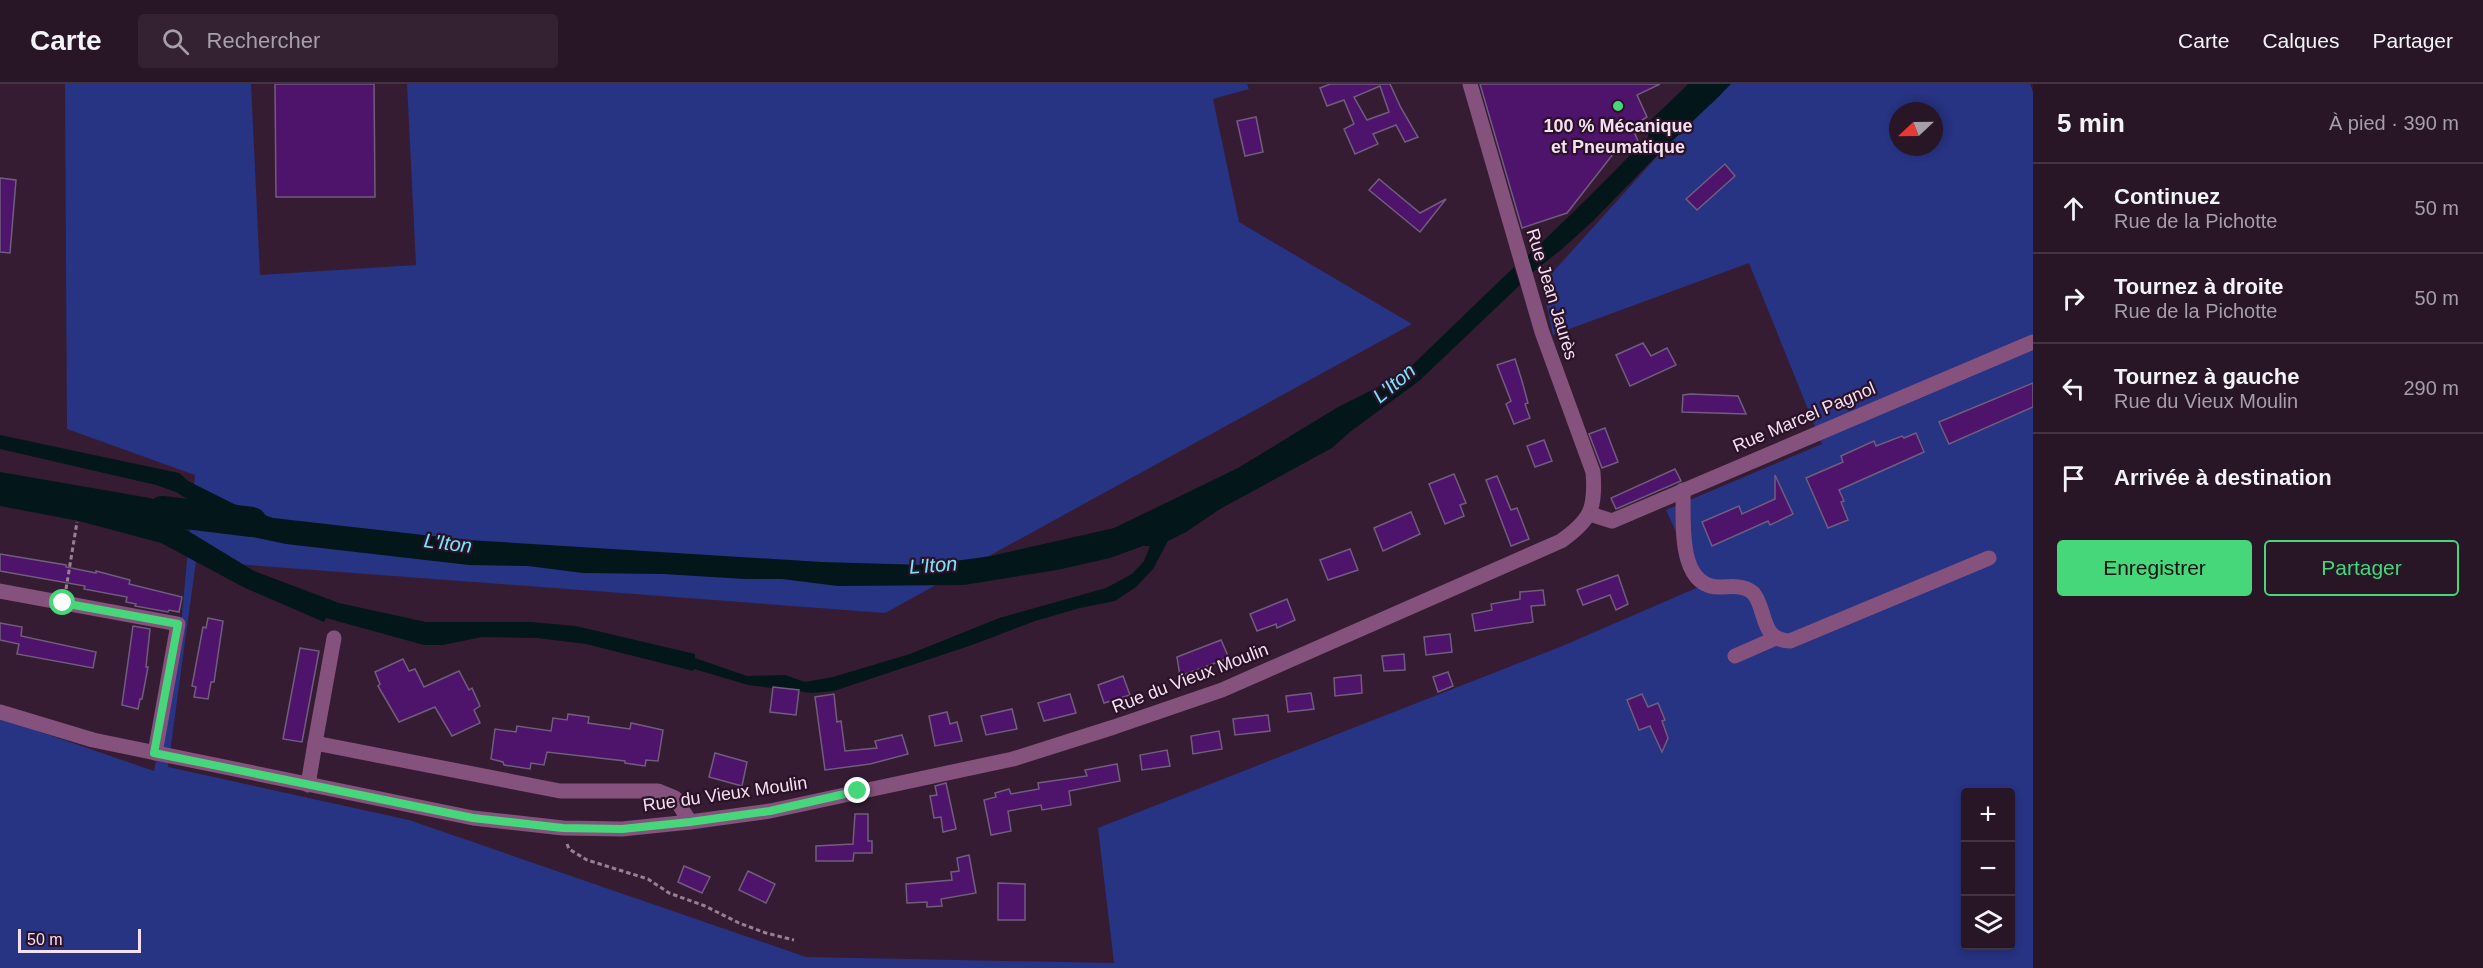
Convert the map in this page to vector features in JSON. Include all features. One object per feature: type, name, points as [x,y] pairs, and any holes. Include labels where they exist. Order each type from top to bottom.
[{"type":"street","name":"Rue Jean Jaurès","points":[[1470,84],[1542,332],[1593,472],[1595,496],[1590,514]]},
{"type":"street","name":"Rue Marcel Pagnol","points":[[1590,514],[1612,521],[2033,342]]},
{"type":"street","points":[[1683,490],[1685,544],[1689,565],[1694,575],[1705,584],[1715,587],[1743,588],[1753,593],[1768,629],[1776,638]]},
{"type":"street","name":"Rue du Vieux Moulin","points":[[0,712],[93,740],[473,818],[563,828],[622,829],[690,822],[770,811],[1013,759],[1114,728],[1222,690],[1561,541],[1579,528],[1590,514]]},
{"type":"street","points":[[1735,656],[1776,638],[1790,641],[1989,558]]},
{"type":"street","points":[[0,591],[178,624],[154,753]]},
{"type":"street","points":[[308,785],[334,638]]},
{"type":"street","points":[[315,743],[560,790],[658,791],[675,798],[690,822]]},
{"type":"path","points":[[63,603],[77,522]]},
{"type":"path","points":[[563,828],[569,849],[587,860],[648,879],[669,893],[705,906],[748,926],[794,940]]},
{"type":"shaded area","points":[[65,84],[251,84],[260,275],[416,265],[407,84],[1247,84],[1249,89],[1213,99],[1239,222],[1412,324],[885,613],[196,561],[168,767],[409,820],[806,957],[1114,963],[1098,828],[1560,647],[1701,586],[1666,510],[1822,444],[1749,263],[1553,335],[1542,284],[1718,89],[1725,84],[2030,84],[2033,92],[2033,968],[0,968],[0,718],[154,771],[180,636],[195,475],[67,429]]},
{"type":"water","points":[[1711,84],[1731,84],[1711,104],[1706,104],[1685,120],[1688,125],[1684,133],[1676,136],[1592,222],[1528,276],[1522,261],[1649,136]]},
{"type":"water","points":[[1514,267],[1520,285],[1419,381],[1332,448],[1220,509],[1168,541],[1153,569],[1136,587],[1115,601],[1035,621],[972,645],[834,691],[812,693],[748,685],[694,669],[693,671],[586,644],[537,638],[482,637],[443,645],[424,645],[326,618],[324,622],[245,588],[161,543],[79,521],[0,506],[0,472],[150,498],[209,518],[212,515],[176,492],[156,485],[0,449],[0,435],[179,473],[188,481],[234,504],[273,518],[468,540],[822,562],[926,565],[991,556],[1114,528],[1238,468],[1338,407],[1402,375]],"holes":[[[180,524],[211,525],[220,530],[286,544],[469,565],[528,566],[583,573],[782,579],[838,586],[964,585],[1057,570],[1150,546],[1144,561],[1132,574],[1106,588],[999,618],[910,654],[833,677],[805,682],[785,675],[747,676],[695,658],[695,654],[576,626],[531,622],[426,622],[339,603],[254,571],[180,526]]]},
{"type":"building","points":[[275,84],[374,84],[375,197],[276,197]]},
{"type":"building","points":[[1330,84],[1390,84],[1418,137],[1405,142],[1396,125],[1373,134],[1378,144],[1355,154],[1344,129],[1354,124],[1344,100],[1327,106],[1320,88]],"holes":[[[1380,86],[1389,112],[1367,120],[1354,97]]]},
{"type":"building","points":[[1480,84],[1660,84],[1637,95],[1647,117],[1642,120],[1646,128],[1635,134],[1638,141],[1613,154],[1567,213],[1522,228]]},
{"type":"building","points":[[1256,117],[1263,152],[1245,156],[1237,121]]},
{"type":"building","points":[[1725,164],[1735,176],[1697,210],[1686,199]]},
{"type":"building","points":[[0,178],[16,180],[10,253],[0,252]]},
{"type":"building","points":[[1379,179],[1420,213],[1446,199],[1420,232],[1369,190]]},
{"type":"building","points":[[1643,343],[1651,356],[1667,348],[1676,365],[1630,386],[1616,355]]},
{"type":"building","points":[[1515,359],[1530,418],[1514,424],[1506,404],[1511,401],[1497,365]]},
{"type":"building","points":[[2033,383],[2033,407],[1949,444],[1939,422]]},
{"type":"building","points":[[1683,395],[1738,396],[1746,414],[1682,412]]},
{"type":"building","points":[[1605,428],[1618,462],[1602,468],[1589,434]]},
{"type":"building","points":[[1916,433],[1924,452],[1839,490],[1848,520],[1828,528],[1806,478],[1843,462],[1841,456],[1874,441],[1876,446]]},
{"type":"building","points":[[1544,440],[1552,461],[1535,467],[1527,446]]},
{"type":"building","points":[[1675,469],[1681,481],[1616,509],[1611,498]]},
{"type":"building","points":[[1454,474],[1466,503],[1460,505],[1464,516],[1445,524],[1429,484]]},
{"type":"building","points":[[1775,475],[1793,514],[1770,525],[1768,521],[1712,546],[1702,522],[1739,506],[1742,514],[1775,499]]},
{"type":"building","points":[[1497,476],[1511,510],[1517,508],[1529,539],[1511,546],[1486,480]]},
{"type":"building","points":[[1411,512],[1420,534],[1383,551],[1374,528]]},
{"type":"building","points":[[1350,549],[1358,570],[1328,580],[1320,560]]},
{"type":"building","points":[[0,554],[66,565],[66,567],[96,573],[96,571],[130,580],[129,584],[182,597],[179,612],[135,606],[136,604],[126,602],[127,597],[84,589],[85,586],[0,571]]},
{"type":"building","points":[[1618,575],[1628,604],[1616,610],[1610,595],[1583,605],[1577,590]]},
{"type":"building","points":[[1543,590],[1545,605],[1531,606],[1533,622],[1475,631],[1472,614],[1492,610],[1491,604],[1520,599],[1520,592]]},
{"type":"building","points":[[1287,599],[1295,620],[1277,628],[1276,624],[1257,631],[1250,614]]},
{"type":"building","points":[[208,618],[223,621],[214,682],[211,682],[208,699],[194,697],[196,687],[192,686],[203,627],[206,628]]},
{"type":"building","points":[[0,623],[22,627],[21,636],[96,652],[93,668],[17,654],[19,644],[0,640]]},
{"type":"building","points":[[133,626],[150,629],[146,667],[148,667],[138,709],[122,705]]},
{"type":"building","points":[[1450,634],[1452,652],[1426,655],[1424,637]]},
{"type":"building","points":[[1221,640],[1229,658],[1180,676],[1177,657]]},
{"type":"building","points":[[300,648],[319,651],[302,742],[283,739]]},
{"type":"building","points":[[1404,654],[1405,670],[1384,671],[1382,656]]},
{"type":"building","points":[[403,659],[409,671],[415,669],[424,687],[459,671],[469,690],[472,688],[480,706],[474,710],[480,723],[452,736],[435,707],[399,722],[378,686],[380,684],[375,672]]},
{"type":"building","points":[[1448,672],[1453,686],[1438,692],[1433,677]]},
{"type":"building","points":[[1361,675],[1362,693],[1335,696],[1334,678]]},
{"type":"building","points":[[1123,676],[1130,695],[1104,703],[1098,685]]},
{"type":"building","points":[[773,687],[799,690],[796,715],[770,712]]},
{"type":"building","points":[[1311,693],[1314,709],[1288,712],[1286,696]]},
{"type":"building","points":[[834,694],[837,722],[841,721],[845,751],[877,748],[875,741],[902,735],[908,754],[870,764],[825,770],[815,697]]},
{"type":"building","points":[[1070,694],[1076,713],[1044,721],[1038,703]]},
{"type":"building","points":[[1642,694],[1648,707],[1658,703],[1665,720],[1662,721],[1668,738],[1662,752],[1650,726],[1639,730],[1627,700]]},
{"type":"building","points":[[1012,709],[1017,729],[986,735],[981,716]]},
{"type":"building","points":[[947,712],[950,724],[957,722],[962,741],[935,746],[929,716]]},
{"type":"building","points":[[568,714],[589,717],[588,723],[630,729],[631,723],[663,730],[658,761],[646,760],[645,766],[625,763],[625,761],[547,752],[544,765],[531,763],[530,769],[504,765],[503,762],[491,759],[495,729],[516,732],[517,726],[551,731],[553,718],[567,720]]},
{"type":"building","points":[[1268,715],[1270,731],[1235,735],[1233,719]]},
{"type":"building","points":[[1219,731],[1222,749],[1193,754],[1191,736]]},
{"type":"building","points":[[1167,750],[1170,766],[1142,770],[1140,755]]},
{"type":"building","points":[[715,753],[747,762],[742,786],[709,777]]},
{"type":"building","points":[[1117,764],[1120,781],[1069,791],[1071,805],[1042,810],[1041,805],[1008,811],[1011,831],[991,835],[984,800],[996,797],[995,793],[1009,789],[1011,794],[1039,789],[1038,783],[1087,776],[1085,770]]},
{"type":"building","points":[[946,783],[956,829],[943,832],[941,817],[934,818],[930,796],[937,795],[935,786]]},
{"type":"building","points":[[855,814],[868,814],[868,841],[872,841],[872,853],[854,853],[853,861],[816,861],[816,846],[853,844]]},
{"type":"building","points":[[969,855],[976,893],[941,899],[942,906],[927,907],[927,902],[907,903],[906,884],[952,880],[951,872],[959,871],[957,858]]},
{"type":"building","points":[[684,866],[710,877],[702,893],[678,882]]},
{"type":"building","points":[[748,871],[775,884],[766,903],[739,890]]},
{"type":"building","points":[[998,883],[1025,884],[1025,920],[998,920]]},
{"type":"waterway","name":"L'Iton","points":[[1662,130],[1710,84]]},
{"type":"waterway","name":"L'Iton","points":[[162,511],[252,522]]},
{"type":"place","name":"100 % Mécanique et Pneumatique","points":[[1618,106]]},
{"type":"route","points":[[63,603],[178,624],[154,753],[473,818],[563,828],[622,829],[690,822],[770,811],[858,791]]}]
